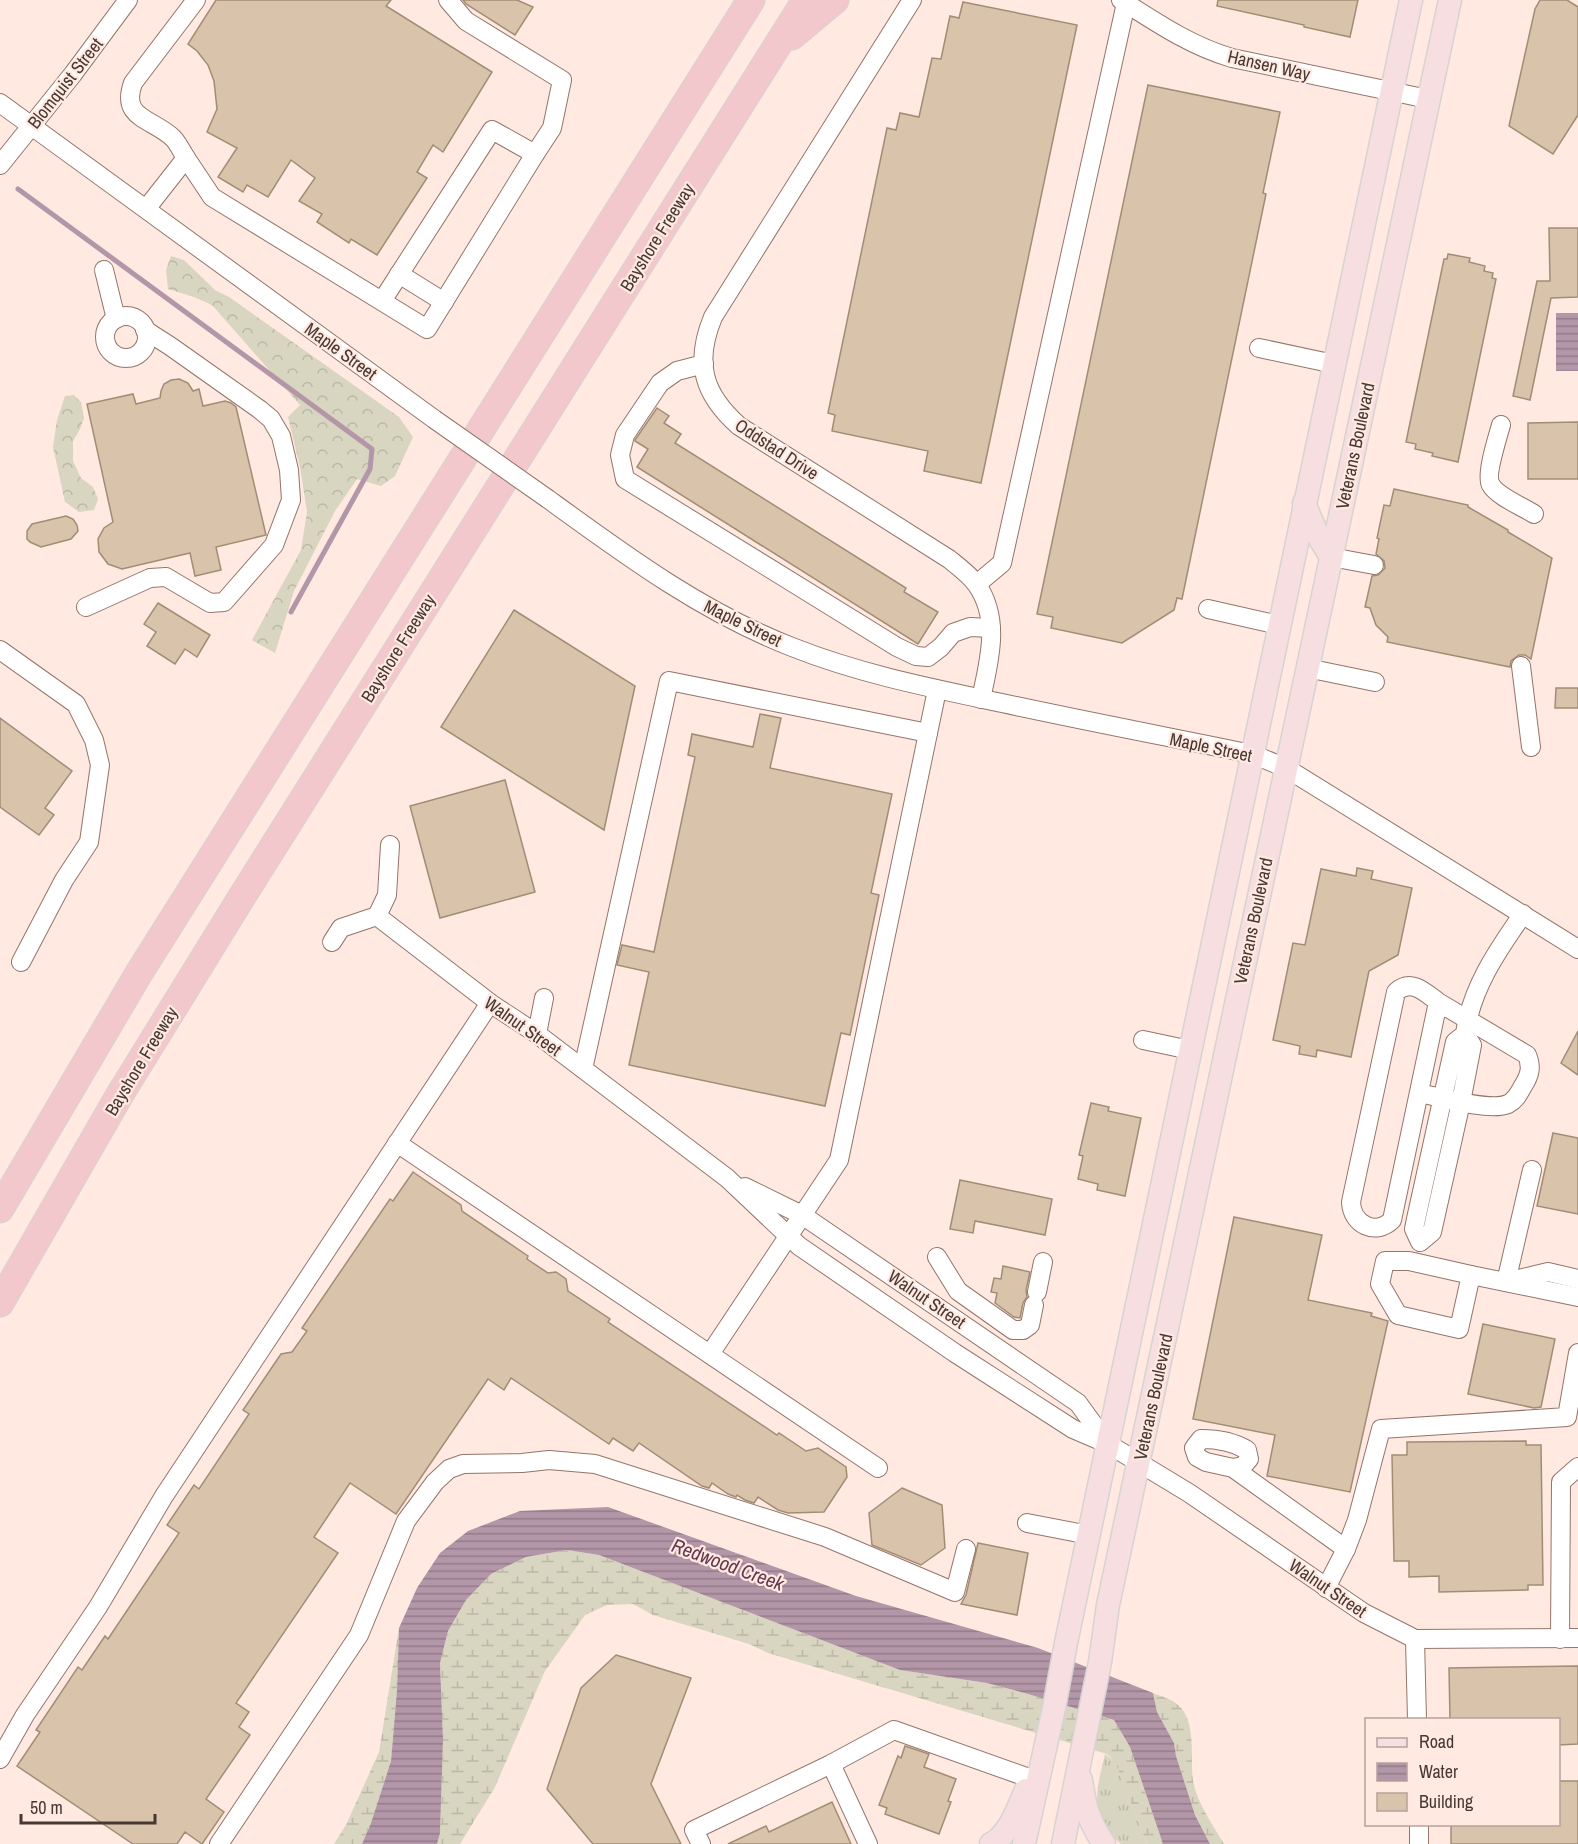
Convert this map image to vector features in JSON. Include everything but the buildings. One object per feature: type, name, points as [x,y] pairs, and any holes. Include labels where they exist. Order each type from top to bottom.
[{"type":"highway","points":[[0,1209],[139,973],[749,0]]},
{"type":"highway","name":"Bayshore Freeway","points":[[0,1303],[119,1096],[213,943],[806,0]]},
{"type":"highway","points":[[771,55],[835,0]]},
{"type":"main road","name":"Veterans Boulevard","points":[[1024,1844],[1037,1769],[1054,1708],[1304,503],[1411,0]]},
{"type":"main road","name":"Veterans Boulevard","points":[[1063,1844],[1100,1662],[1108,1605],[1450,0]]},
{"type":"main road","points":[[1304,503],[1318,536],[1331,557]]},
{"type":"main road","points":[[1079,1763],[1091,1825],[1104,1844]]},
{"type":"main road","points":[[991,1844],[996,1842],[1014,1816],[1037,1769]]},
{"type":"street","name":"Blomquist Street","points":[[0,165],[128,0]]},
{"type":"street","points":[[196,0],[133,83],[129,94],[129,104],[135,112],[172,138],[212,197],[427,329],[552,128],[562,80],[466,21],[448,0]]},
{"type":"street","name":"Oddstad Drive","points":[[912,0],[713,317],[705,337],[702,356],[705,376],[712,395],[724,413],[739,426],[949,559],[976,584],[986,602],[992,625],[992,648],[981,699]]},
{"type":"street","points":[[976,584],[1002,563],[1130,3]]},
{"type":"street","name":"Hansen Way","points":[[1130,3],[1180,37],[1210,51],[1232,58],[1428,99]]},
{"type":"street","name":"Maple Street","points":[[0,103],[639,565],[716,612],[791,647],[901,682],[1252,754],[1286,768],[1578,949]]},
{"type":"street","points":[[382,301],[492,130],[535,154]]},
{"type":"street","points":[[146,209],[186,158]]},
{"type":"street","points":[[104,270],[116,319]]},
{"type":"street","points":[[399,274],[444,302]]},
{"type":"street","points":[[86,607],[150,578],[166,577],[210,603],[224,602],[274,545],[291,500],[290,470],[281,436],[271,419],[260,409],[146,330],[139,320],[131,317],[116,319],[106,332],[106,340],[114,354],[129,358],[137,355],[143,349],[147,342],[146,330]]},
{"type":"street","points":[[1259,348],[1334,364]]},
{"type":"street","points":[[704,364],[677,371],[660,382],[625,435],[620,455],[625,479],[897,648],[916,656],[928,657],[953,633],[970,627],[991,628]]},
{"type":"street","points":[[1501,424],[1489,474],[1491,485],[1498,492],[1534,513]]},
{"type":"street","points":[[1331,557],[1374,565]]},
{"type":"street","points":[[1208,609],[1279,625]]},
{"type":"street","points":[[0,650],[76,704],[94,740],[100,765],[89,842],[64,880],[21,962]]},
{"type":"street","points":[[1521,666],[1531,747]]},
{"type":"street","points":[[1307,668],[1375,682]]},
{"type":"street","points":[[583,1069],[669,681],[928,733]]},
{"type":"street","points":[[710,1354],[839,1161],[937,690]]},
{"type":"street","points":[[332,942],[341,928],[377,916],[387,894],[390,845]]},
{"type":"street","points":[[1420,1242],[1414,1229],[1455,1042],[1466,1027],[1485,973],[1523,914]]},
{"type":"street","name":"Walnut Street","points":[[377,916],[727,1178],[799,1246],[955,1353],[1073,1429],[1108,1444],[1188,1493],[1364,1613],[1415,1639],[1569,1638]]},
{"type":"street","points":[[1419,1093],[1461,1102],[1501,1106],[1511,1103],[1517,1096],[1527,1079],[1531,1066],[1527,1055],[1466,1027],[1438,1002],[1424,992],[1410,986],[1402,986],[1396,992],[1393,1000],[1351,1202],[1354,1217],[1361,1223],[1371,1227],[1386,1225],[1392,1220],[1438,1002]]},
{"type":"street","points":[[537,1034],[544,998]]},
{"type":"street","points":[[0,1759],[25,1715],[98,1608],[164,1496],[490,1002]]},
{"type":"street","points":[[1409,1261],[1420,1242],[1432,1232],[1472,1045],[1466,1027]]},
{"type":"street","points":[[1143,1040],[1190,1050]]},
{"type":"street","points":[[397,1143],[878,1468]]},
{"type":"street","points":[[1506,1282],[1532,1170]]},
{"type":"street","name":"Walnut Street","points":[[727,1178],[802,1215],[1077,1403],[1108,1444]]},
{"type":"street","points":[[937,1257],[958,1291],[1013,1330],[1023,1330],[1030,1325],[1043,1262]]},
{"type":"street","points":[[1472,1275],[1459,1329],[1398,1315],[1380,1284],[1385,1261],[1409,1261],[1578,1297]]},
{"type":"street","points":[[1506,1282],[1548,1272],[1578,1279]]},
{"type":"street","points":[[1326,1588],[1346,1549],[1381,1429],[1567,1417],[1578,1353]]},
{"type":"street","points":[[219,1844],[359,1635],[406,1521],[420,1500],[449,1469],[463,1464],[549,1460],[596,1464],[825,1537],[955,1592],[966,1549]]},
{"type":"street","points":[[1569,1638],[1561,1482],[1578,1467]]},
{"type":"street","points":[[1233,1468],[1346,1549]]},
{"type":"street","points":[[1027,1523],[1089,1535]]},
{"type":"street","points":[[1415,1639],[1416,1718]]},
{"type":"street","points":[[701,1844],[694,1830],[831,1764],[894,1730],[1037,1769]]},
{"type":"street","points":[[831,1764],[868,1844]]},
{"type":"street","points":[[1419,1826],[1419,1844]]},
{"type":"green space","points":[[171,256],[184,260],[215,290],[229,297],[399,417],[413,437],[395,476],[381,486],[357,479],[335,511],[294,591],[275,653],[252,640],[301,550],[307,512],[300,467],[288,417],[300,405],[212,305],[168,289],[166,270]]},
{"type":"green space","points":[[74,395],[81,402],[84,418],[73,441],[73,461],[81,478],[93,487],[98,499],[94,510],[79,512],[65,502],[53,447],[57,420],[65,396]]},
{"type":"green space","points":[[567,1550],[599,1555],[900,1670],[987,1683],[1114,1720],[1130,1747],[1163,1844],[1147,1844],[1116,1764],[1107,1754],[768,1653],[749,1644],[653,1615],[633,1604],[607,1605],[585,1615],[545,1671],[495,1787],[460,1844],[437,1844],[440,1833],[443,1740],[440,1663],[448,1631],[466,1600],[491,1574],[526,1557]]},
{"type":"green space","points":[[399,1628],[391,1761],[362,1844],[334,1844],[346,1825],[379,1752]]},
{"type":"green space","points":[[1153,1693],[1173,1701],[1184,1712],[1192,1741],[1192,1772],[1195,1789],[1206,1814],[1224,1844],[1210,1844],[1195,1815],[1174,1743],[1157,1712]]},
{"type":"green space","points":[[1105,1754],[1116,1763],[1147,1844],[1121,1844],[1111,1836],[1103,1822],[1097,1795]]},
{"type":"water","points":[[1556,313],[1578,313],[1578,371],[1556,371]]},
{"type":"water","name":"Redwood Creek","points":[[608,1507],[856,1596],[1038,1648],[1153,1693],[1157,1712],[1174,1743],[1195,1815],[1210,1844],[1163,1844],[1130,1747],[1114,1720],[987,1683],[900,1670],[599,1555],[567,1550],[526,1557],[491,1574],[466,1600],[448,1631],[440,1663],[443,1740],[440,1833],[437,1844],[362,1844],[391,1761],[399,1628],[417,1588],[440,1553],[468,1531],[520,1511]]},
{"type":"waterway","points":[[18,189],[372,449],[370,469],[291,612]]}]
